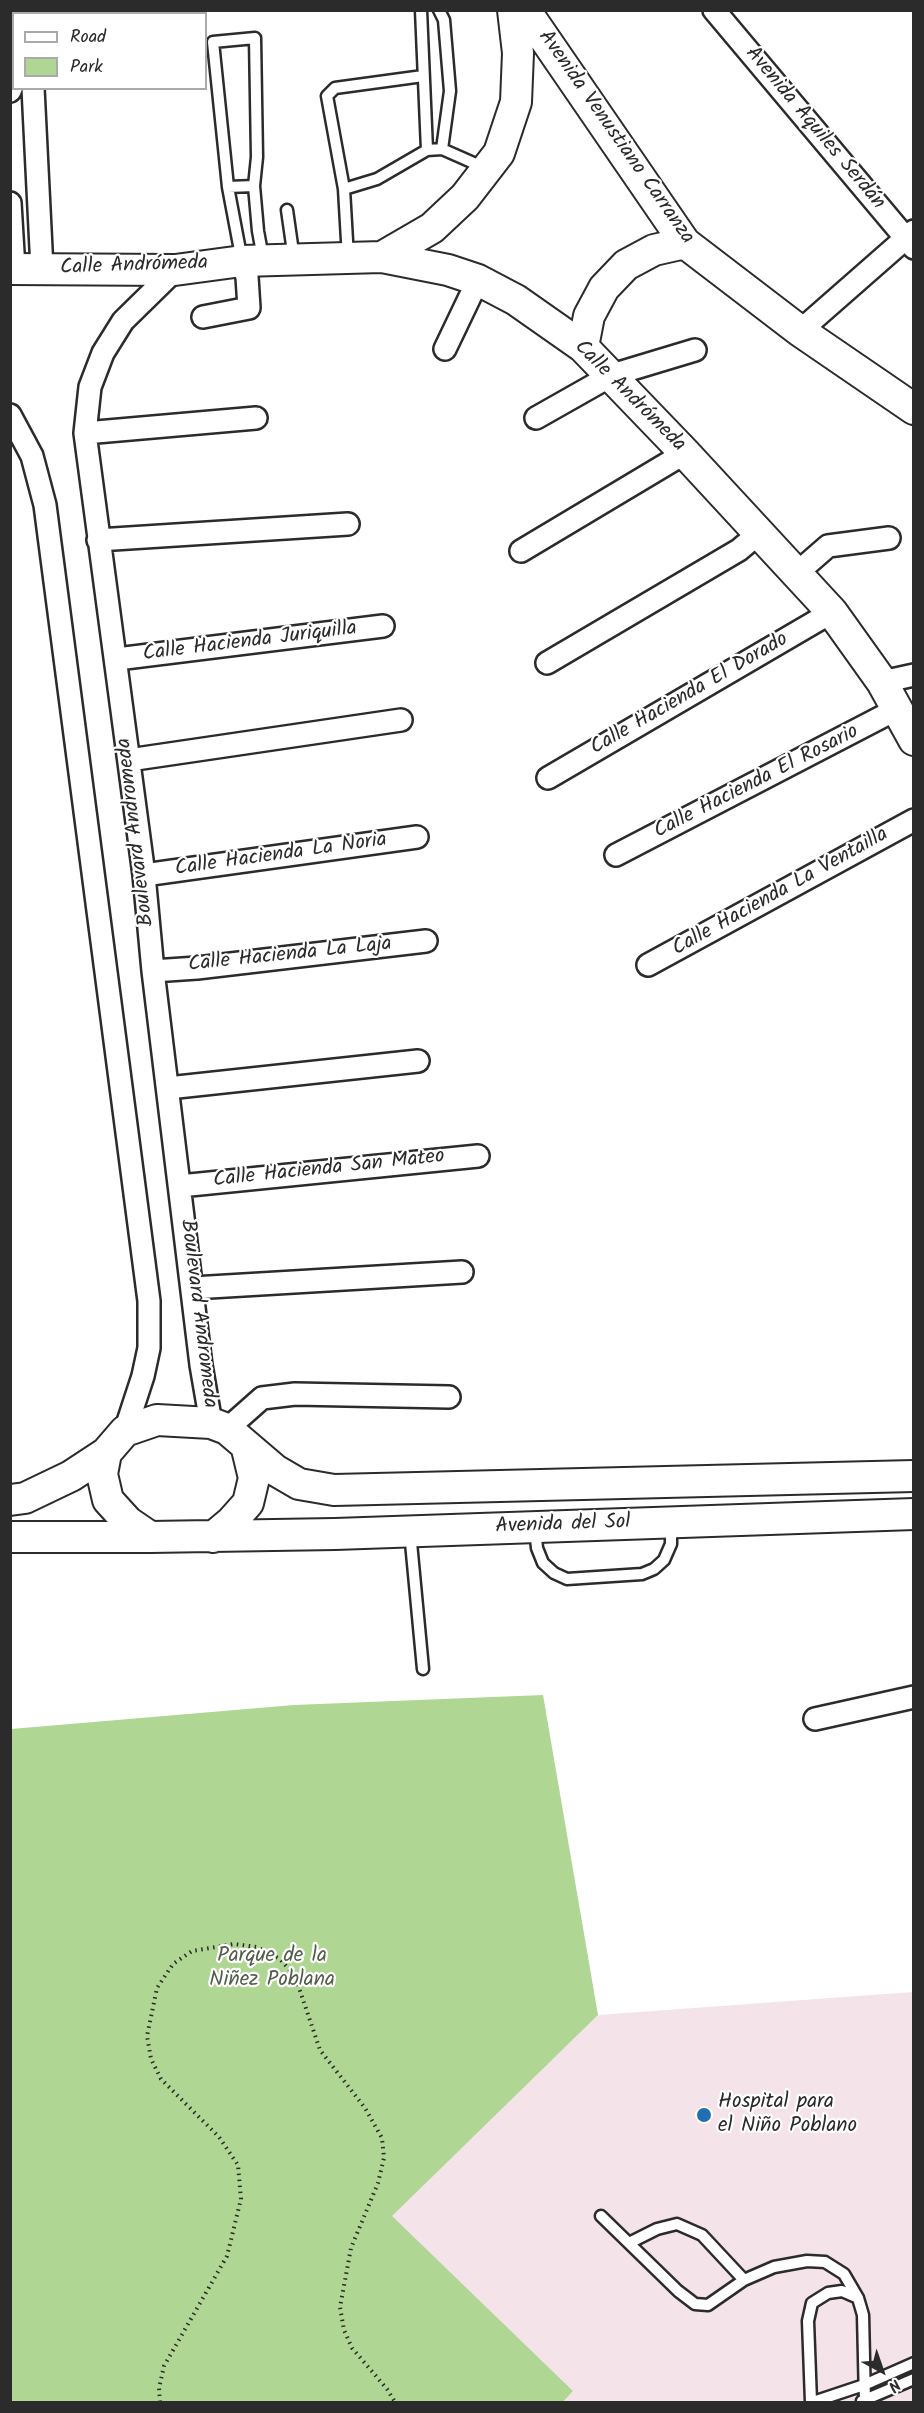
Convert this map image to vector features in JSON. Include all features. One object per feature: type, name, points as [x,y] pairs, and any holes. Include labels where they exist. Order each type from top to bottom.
[{"type":"main road","points":[[382,257],[432,228],[465,197],[499,153],[516,102],[518,53],[513,10]]},
{"type":"main road","name":"Avenida Venustiano Carranza","points":[[525,10],[685,243],[800,331],[914,409]]},
{"type":"main road","points":[[583,346],[589,316],[604,288],[611,280],[626,265],[654,250],[685,243]]},
{"type":"main road","name":"Calle Andrómeda","points":[[22,269],[175,270],[253,260],[382,257],[448,270],[478,280],[516,300],[583,346],[797,573],[832,612],[882,682],[914,740]]},
{"type":"main road","points":[[10,1500],[25,1498],[71,1476],[106,1453],[125,1431],[157,1420],[228,1434],[254,1478],[248,1503],[213,1537],[10,1537]]},
{"type":"main road","name":"Avenida del Sol","points":[[228,1434],[275,1470],[299,1484],[334,1490],[914,1476]]},
{"type":"main road","points":[[106,1453],[102,1474],[108,1500],[128,1522],[150,1537]]},
{"type":"main road","name":"Avenida del Sol","points":[[213,1537],[914,1514]]},
{"type":"street","name":"Avenida Aquiles Serdán","points":[[714,10],[911,239]]},
{"type":"street","points":[[10,91],[12,86]]},
{"type":"street","points":[[22,269],[33,90]]},
{"type":"street","points":[[10,203],[22,269]]},
{"type":"street","points":[[800,331],[911,239]]},
{"type":"street","points":[[203,317],[249,308],[247,277],[253,260]]},
{"type":"street","name":"Boulevard Andromeda","points":[[175,270],[123,321],[104,353],[90,387],[85,433],[98,540],[117,659],[144,875],[153,971],[201,1365],[228,1434]]},
{"type":"street","points":[[445,349],[478,280]]},
{"type":"street","points":[[536,418],[612,375],[695,350]]},
{"type":"street","points":[[10,415],[32,456],[45,505],[149,1301],[149,1347],[143,1376],[125,1431]]},
{"type":"street","points":[[85,433],[256,418]]},
{"type":"street","points":[[521,551],[685,453]]},
{"type":"street","points":[[98,540],[348,524]]},
{"type":"street","points":[[547,663],[739,550],[758,534]]},
{"type":"street","points":[[797,573],[828,546],[889,538]]},
{"type":"street","name":"Calle Hacienda El Dorado","points":[[548,778],[832,612]]},
{"type":"street","name":"Calle Hacienda Juriquilla","points":[[117,659],[383,626]]},
{"type":"street","points":[[882,682],[914,675]]},
{"type":"street","name":"Calle Hacienda El Rosario","points":[[616,855],[897,709]]},
{"type":"street","points":[[129,760],[401,720]]},
{"type":"street","name":"Calle Hacienda La Ventailla","points":[[648,965],[914,820]]},
{"type":"street","name":"Calle Hacienda La Noria","points":[[144,875],[417,837]]},
{"type":"street","name":"Calle Hacienda La Laja","points":[[153,971],[426,941]]},
{"type":"street","points":[[168,1088],[418,1060]]},
{"type":"street","name":"Calle Hacienda San Mateo","points":[[180,1185],[478,1156]]},
{"type":"street","points":[[193,1288],[462,1272]]},
{"type":"street","points":[[228,1434],[262,1398],[295,1394],[449,1397]]},
{"type":"street","points":[[815,1719],[914,1696]]},
{"type":"lane","points":[[421,10],[427,150]]},
{"type":"lane","points":[[439,10],[444,20],[450,91],[442,149]]},
{"type":"lane","points":[[255,39],[257,158],[254,186],[258,231],[253,260],[228,187],[213,42],[255,39]]},
{"type":"lane","points":[[348,258],[344,189],[327,96],[335,88],[423,76]]},
{"type":"lane","points":[[344,189],[377,179],[427,150],[442,149],[488,170]]},
{"type":"lane","points":[[228,187],[254,186]]},
{"type":"lane","points":[[287,210],[294,259]]},
{"type":"lane","points":[[535,1527],[537,1548],[543,1563],[554,1573],[567,1579],[642,1574],[654,1569],[664,1560],[671,1544],[671,1523]]},
{"type":"lane","points":[[410,1532],[423,1669]]},
{"type":"lane","points":[[601,2216],[678,2291],[695,2304],[708,2305],[744,2280],[774,2267],[807,2260],[825,2262],[844,2274],[858,2298],[863,2316],[863,2402],[914,2379]]},
{"type":"lane","points":[[629,2243],[657,2229],[677,2224],[702,2235],[744,2280]]},
{"type":"lane","points":[[858,2298],[842,2291],[828,2293],[812,2303],[808,2321],[812,2403],[864,2385],[914,2363]]},
{"type":"path","points":[[160,2403],[159,2388],[164,2366],[227,2256],[241,2199],[238,2165],[219,2137],[161,2079],[150,2059],[147,2036],[157,1988],[173,1964],[192,1951],[234,1944],[257,1947],[280,1959],[295,1976],[320,2050],[364,2108],[382,2138],[384,2158],[378,2183],[351,2248],[340,2307],[344,2330],[352,2348],[387,2389],[395,2403]]},
{"type":"shaded area","name":"Hospital para el Niño Poblano","points":[[913,1992],[913,2402],[563,2402],[573,2391],[391,2216],[598,2015]]},
{"type":"green space","name":"Parque de la Niñez Poblana","points":[[543,1695],[598,2015],[392,2216],[573,2391],[563,2402],[11,2402],[11,1729],[294,1705]]},
{"type":"place","name":"Hospital para el Niño Poblano","points":[[704,2115]]}]
